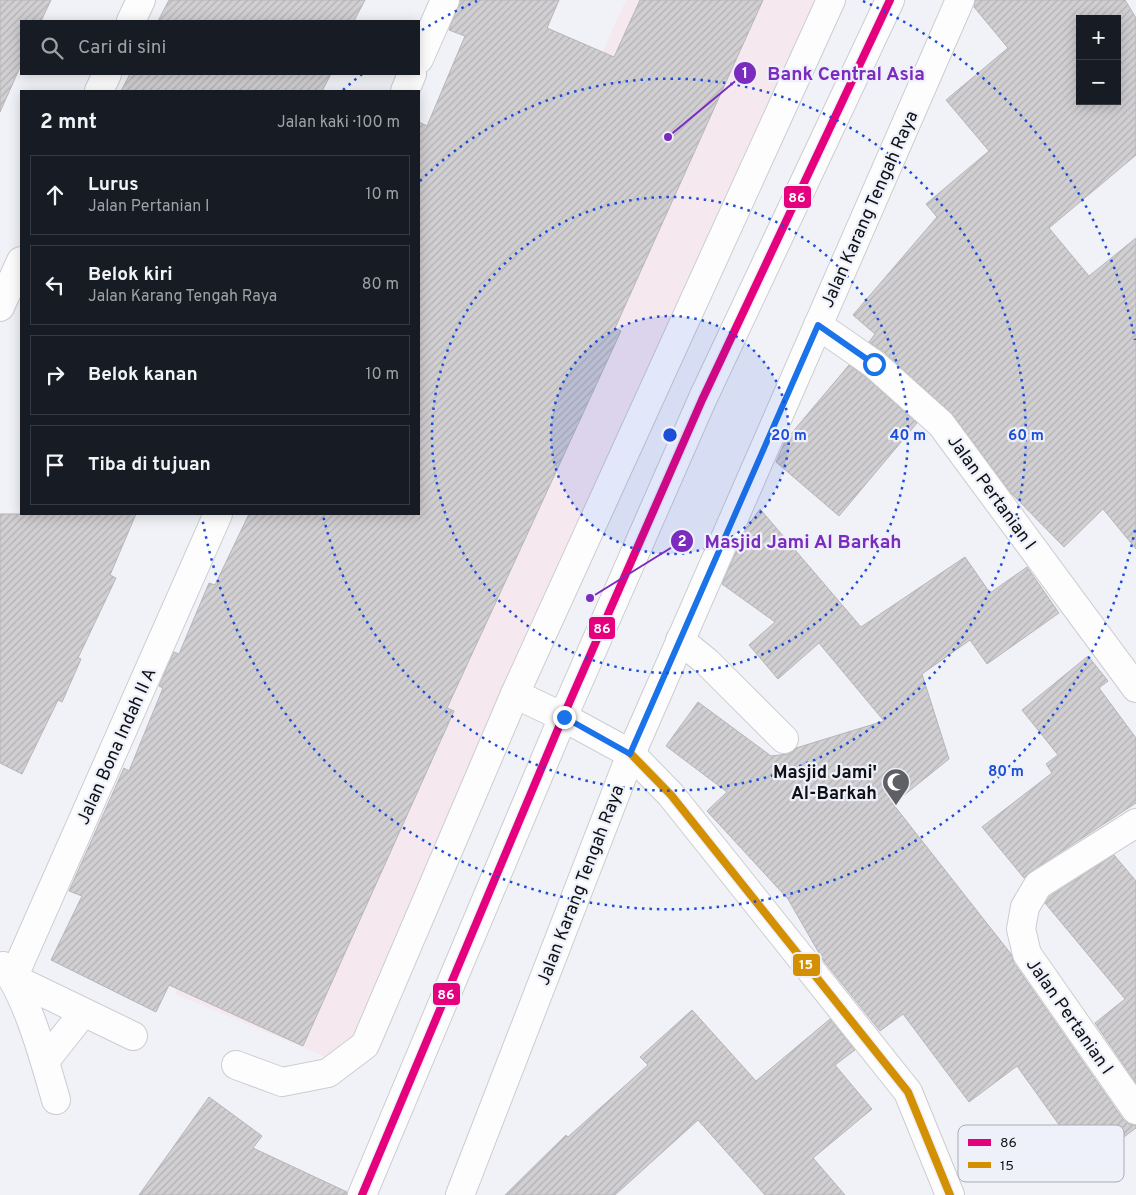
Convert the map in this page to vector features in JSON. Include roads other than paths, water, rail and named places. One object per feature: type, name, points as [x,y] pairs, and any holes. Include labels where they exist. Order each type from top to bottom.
[{"type":"street","points":[[131,20],[141,0]]},
{"type":"street","points":[[420,57],[445,0]]},
{"type":"street","points":[[236,1065],[282,1082],[328,1072],[365,1045],[515,694],[831,0]]},
{"type":"street","points":[[362,1195],[564,717],[702,400],[890,0]]},
{"type":"street","name":"Jalan Karang Tengah Raya","points":[[460,1195],[630,754],[960,0]]},
{"type":"street","points":[[99,90],[107,75]]},
{"type":"street","points":[[405,90],[412,75]]},
{"type":"street","points":[[0,307],[20,263]]},
{"type":"street","name":"Jalan Pertanian I","points":[[818,325],[874,364],[941,424],[1136,688]]},
{"type":"street","name":"Jalan Bona Indah II A","points":[[7,970],[218,515]]},
{"type":"street","points":[[680,640],[707,662],[784,739]]},
{"type":"street","points":[[515,694],[564,717],[630,754],[671,795],[908,1092],[950,1195]]},
{"type":"street","name":"Jalan Pertanian I","points":[[1136,823],[1038,885],[1024,907],[1021,929],[1027,954],[1136,1110]]},
{"type":"street","points":[[7,970],[83,1013],[134,1036]]},
{"type":"street","points":[[7,970],[45,1061],[56,1100]]},
{"type":"street","points":[[45,1061],[83,1013]]},
{"type":"place","name":"Bank Central Asia","points":[[668,137]]},
{"type":"place","name":"Masjid Jami Al Barkah","points":[[590,598]]},
{"type":"place","name":"Masjid Jami' Al-Barkah","points":[[896,806]]}]
